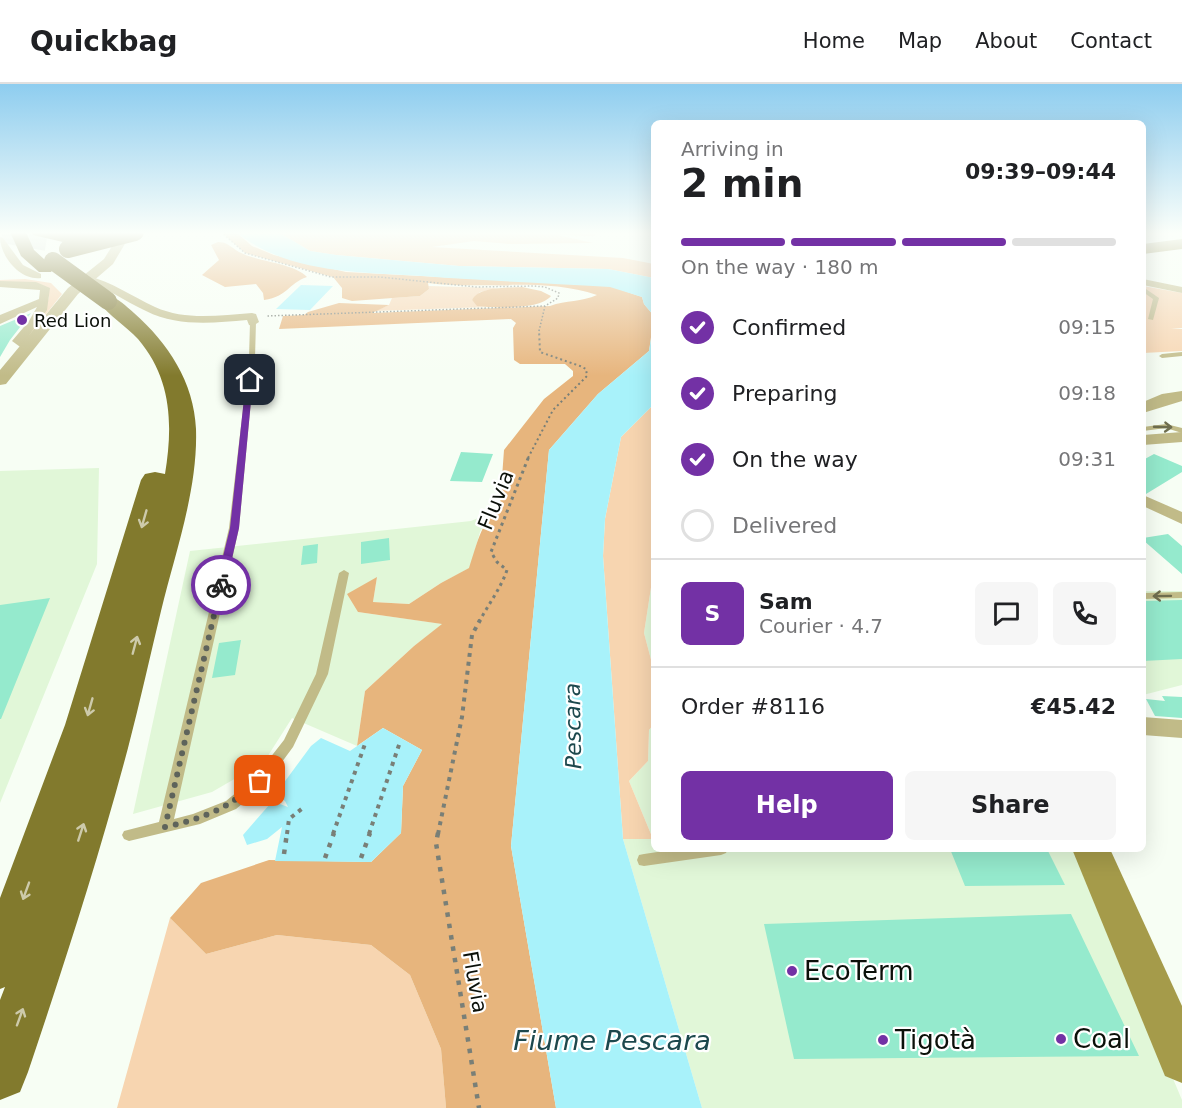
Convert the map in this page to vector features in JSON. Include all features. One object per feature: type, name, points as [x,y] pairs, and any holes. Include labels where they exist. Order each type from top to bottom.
[{"type":"highway","points":[[0,1072],[39,966],[109,745],[171,508],[183,440],[183,412],[179,390],[171,371],[152,342],[63,280]]},
{"type":"highway","points":[[0,964],[85,725],[161,458],[163,415],[159,393],[141,352],[114,314]]},
{"type":"main road","points":[[1092,852],[1182,1059]]},
{"type":"street","points":[[0,380],[73,291],[86,280]]},
{"type":"street","points":[[94,280],[106,283],[151,309],[184,320],[253,319]]},
{"type":"street","points":[[1146,283],[1182,290]]},
{"type":"street","points":[[0,284],[36,285],[45,288],[46,295],[40,316],[18,341],[27,346]]},
{"type":"street","points":[[0,320],[20,309],[43,302]]},
{"type":"street","points":[[1146,397],[1182,387]]},
{"type":"street","points":[[1146,407],[1168,398],[1182,396]]},
{"type":"street","points":[[1146,440],[1182,437]]},
{"type":"street","points":[[1146,501],[1182,519]]},
{"type":"street","points":[[1146,726],[1182,729]]},
{"type":"lane","points":[[1146,291],[1156,298],[1151,319]]},
{"type":"lane","points":[[165,827],[234,528],[251,370],[253,319]]},
{"type":"lane","points":[[1162,356],[1182,354]]},
{"type":"lane","points":[[1146,429],[1166,426],[1182,431]]},
{"type":"lane","points":[[129,835],[195,820],[231,805],[260,781],[289,743],[322,674],[344,573]]},
{"type":"lane","points":[[1146,596],[1182,595]]},
{"type":"lane","points":[[644,860],[700,852]]},
{"type":"path","name":"Fluvia","points":[[407,280],[476,287],[545,286],[559,293],[558,298],[545,306],[544,318],[536,338],[540,352],[552,358],[579,365],[586,369],[587,376],[563,398],[550,416],[532,451],[491,552],[496,562],[507,570],[503,583],[494,593],[472,634],[462,717],[436,843],[479,1108]]},
{"type":"path","points":[[253,319],[545,306]]},
{"type":"path","points":[[361,858],[400,742]]},
{"type":"path","points":[[325,858],[365,744]]},
{"type":"path","points":[[284,854],[289,819],[304,807]]},
{"type":"shaded area","points":[[0,280],[30,280],[51,283],[62,294],[24,342],[45,309],[49,295],[48,288],[0,283]]},
{"type":"shaded area","points":[[211,280],[300,280],[278,296],[264,300],[263,293],[256,284],[225,287]]},
{"type":"shaded area","points":[[335,280],[493,280],[610,286],[642,297],[644,304],[651,312],[649,351],[598,394],[549,450],[511,846],[556,1108],[446,1108],[441,1049],[410,975],[371,945],[277,935],[206,954],[170,918],[201,883],[269,860],[371,862],[401,833],[403,786],[422,750],[383,728],[357,746],[365,691],[442,624],[358,612],[347,594],[377,577],[373,602],[409,604],[469,568],[484,526],[500,505],[504,450],[544,399],[573,376],[573,371],[565,364],[520,364],[514,360],[513,328],[516,323],[511,319],[279,329],[283,316],[304,315],[339,303],[389,305],[372,313],[550,306],[597,295],[535,285],[428,283],[429,289],[420,296],[352,301],[342,298],[342,288]]},
{"type":"shaded area","points":[[428,286],[498,288],[480,292],[472,300],[478,306],[487,307],[374,311],[389,305],[392,298],[420,296],[429,289]]},
{"type":"shaded area","points":[[522,287],[541,291],[551,296],[537,304],[516,307],[477,306],[472,300],[476,295],[487,290]]},
{"type":"shaded area","points":[[1146,287],[1182,293],[1182,328],[1171,328],[1182,329],[1182,351],[1146,353]]},
{"type":"shaded area","points":[[651,407],[651,588],[644,633],[651,660],[651,728],[648,761],[629,781],[651,839],[623,839],[603,556],[605,519],[621,437]]},
{"type":"shaded area","points":[[99,468],[97,564],[0,803],[0,471]]},
{"type":"shaded area","points":[[490,513],[480,532],[470,568],[441,583],[409,604],[373,602],[377,577],[358,612],[443,624],[414,646],[365,691],[357,746],[292,718],[264,762],[212,792],[133,814],[190,551],[471,521]]},
{"type":"shaded area","points":[[651,588],[651,660],[644,633]]},
{"type":"shaded area","points":[[1146,591],[1182,591],[1182,685],[1146,694]]},
{"type":"shaded area","points":[[651,728],[651,834],[629,781],[648,761]]},
{"type":"shaded area","points":[[623,839],[651,839],[651,852],[1077,852],[1182,1100],[1182,1108],[702,1108]]},
{"type":"shaded area","points":[[170,918],[206,954],[277,935],[371,945],[410,975],[441,1049],[446,1108],[117,1108]]},
{"type":"water","points":[[489,280],[651,280],[651,312],[644,304],[642,297],[610,287]]},
{"type":"water","points":[[301,285],[333,286],[310,310],[276,309]]},
{"type":"water","name":"Fiume Pescara","points":[[651,339],[651,407],[621,437],[605,519],[603,556],[623,839],[702,1108],[556,1108],[511,846],[549,450],[598,394],[649,351]]},
{"type":"water","points":[[383,728],[422,750],[403,786],[401,833],[371,862],[275,861],[282,827],[267,839],[247,845],[243,835],[270,804],[277,803],[288,807],[285,801],[278,796],[280,788],[311,746],[321,738],[350,751]]},
{"type":"building","points":[[31,313],[10,340],[0,357],[0,326]]},
{"type":"building","points":[[461,452],[493,454],[482,482],[450,481]]},
{"type":"building","points":[[1154,454],[1182,466],[1182,472],[1146,494],[1146,458]]},
{"type":"building","points":[[1168,534],[1182,546],[1182,574],[1146,543],[1146,538]]},
{"type":"building","points":[[389,538],[390,560],[361,564],[361,542]]},
{"type":"building","points":[[318,544],[317,563],[301,565],[303,546]]},
{"type":"building","points":[[50,598],[1,719],[0,719],[0,605]]},
{"type":"building","points":[[1182,600],[1182,659],[1146,661],[1146,601]]},
{"type":"building","points":[[241,640],[235,675],[212,678],[219,643]]},
{"type":"building","points":[[1162,696],[1182,697],[1182,718],[1155,716],[1146,699],[1165,701]]},
{"type":"building","points":[[951,852],[1048,852],[1065,885],[965,886]]},
{"type":"building","points":[[1071,914],[1139,1056],[794,1059],[764,924]]},
{"type":"way so far","points":[[221,585],[165,827],[195,820],[231,805],[260,781]]},
{"type":"place","name":"Red Lion","points":[[22,320]]},
{"type":"place","name":"EcoTerm","points":[[792,971]]},
{"type":"place","name":"Coal","points":[[1061,1039]]},
{"type":"place","name":"Tigotà","points":[[883,1040]]},
{"type":"route","points":[[221,585],[234,528],[250,380]]},
{"type":"water label","name":"Pescara","points":[[573,726]]}]
